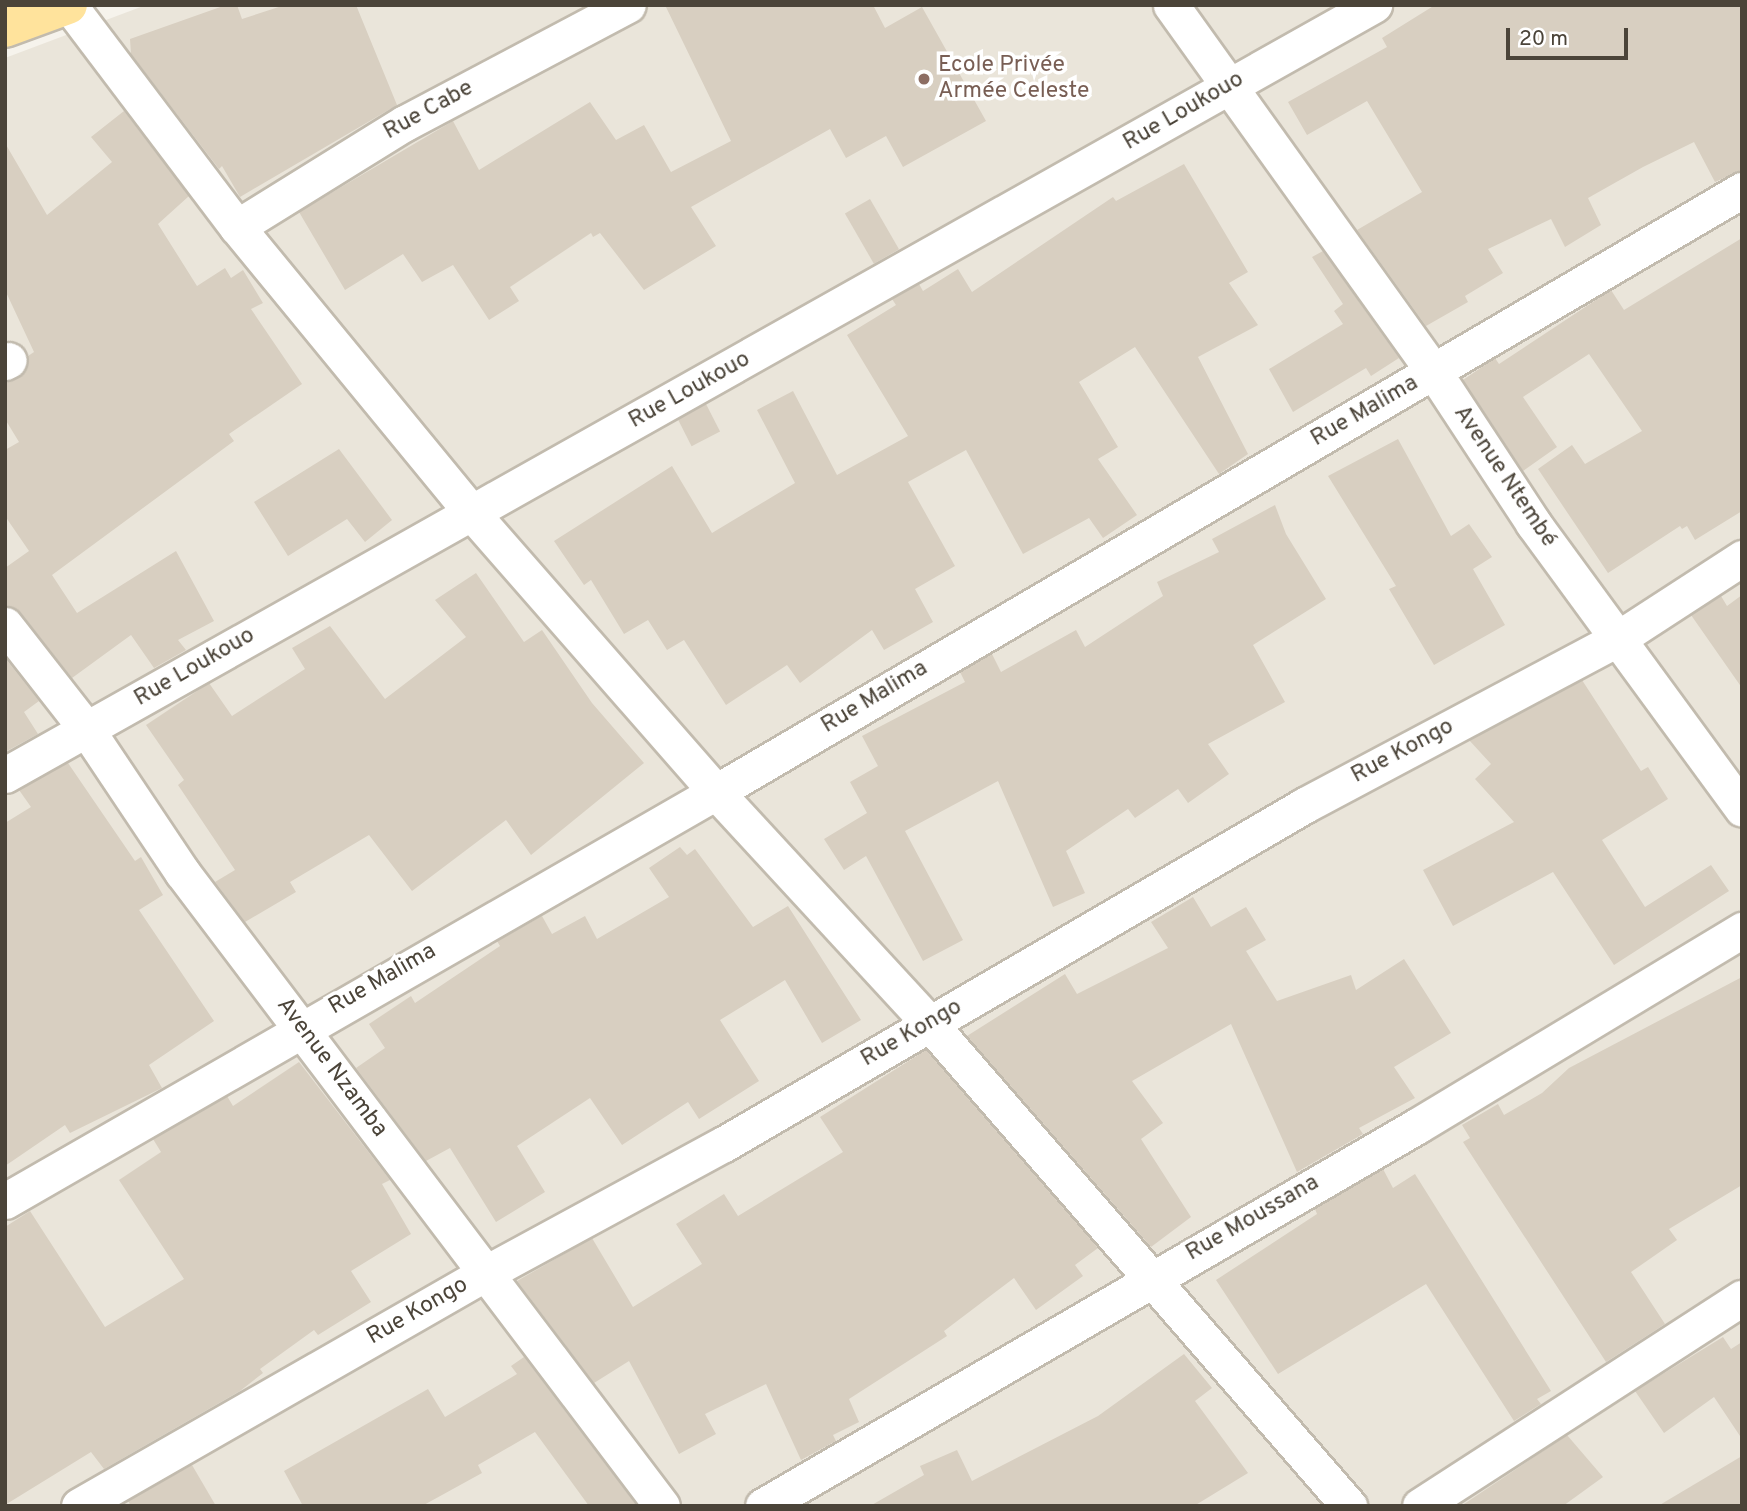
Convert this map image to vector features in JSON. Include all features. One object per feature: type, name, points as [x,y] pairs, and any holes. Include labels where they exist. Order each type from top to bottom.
[{"type":"main road","points":[[5,28],[69,5]]},
{"type":"street","points":[[69,5],[237,228],[470,511],[716,793],[930,1024],[1349,1506]]},
{"type":"street","name":"Rue Cabe","points":[[237,228],[405,122],[628,5]]},
{"type":"street","name":"Avenue Ntembé","points":[[1171,5],[1232,85],[1434,372],[1533,523],[1742,809]]},
{"type":"street","name":"Rue Loukouo","points":[[5,775],[470,511],[824,318],[1374,5]]},
{"type":"street","name":"Rue Malima","points":[[5,1201],[301,1028],[716,793],[1742,190]]},
{"type":"street","name":"Rue Kongo","points":[[79,1506],[486,1273],[724,1144],[1305,805],[1619,638],[1742,558]]},
{"type":"street","name":"Avenue Nzamba","points":[[5,625],[87,730],[183,872],[662,1506]]},
{"type":"street","name":"Rue Moussana","points":[[763,1506],[1149,1278],[1417,1126],[1742,930]]},
{"type":"street","points":[[1420,1506],[1742,1298]]},
{"type":"shaded area","points":[[146,5],[1742,5],[1742,1506],[5,1506],[5,58]]},
{"type":"building","points":[[226,5],[237,5],[242,19],[285,5],[356,5],[397,105],[240,197],[222,166],[219,169],[131,54],[130,39]]},
{"type":"building","points":[[665,5],[873,5],[885,28],[922,7],[986,121],[903,167],[886,136],[846,158],[830,129],[691,207],[716,246],[644,290],[600,233],[593,237],[591,233],[510,287],[519,301],[489,320],[453,265],[422,282],[403,254],[345,290],[299,212],[453,121],[479,170],[590,102],[616,140],[644,125],[671,172],[731,141]]},
{"type":"building","points":[[1435,5],[1742,5],[1742,170],[1715,182],[1694,142],[1643,167],[1588,198],[1601,225],[1565,247],[1551,219],[1488,249],[1503,273],[1465,296],[1468,302],[1426,326],[1357,230],[1422,192],[1367,101],[1307,135],[1288,102],[1387,47],[1382,38]]},
{"type":"building","points":[[124,111],[189,196],[158,224],[197,286],[225,268],[231,278],[243,270],[263,303],[251,309],[302,384],[229,434],[234,441],[52,575],[77,613],[176,551],[214,621],[178,640],[186,650],[154,668],[131,635],[72,678],[21,613],[5,605],[5,568],[29,551],[5,516],[5,450],[19,442],[5,419],[5,382],[25,372],[28,356],[34,352],[5,290],[5,143],[47,215],[112,162],[91,137]]},
{"type":"building","points":[[1184,164],[1248,272],[1229,283],[1258,325],[1198,357],[1248,454],[1219,474],[1135,347],[1079,382],[1118,447],[1098,459],[1137,515],[1103,538],[1089,518],[1023,554],[966,450],[908,482],[955,566],[915,589],[933,622],[884,650],[872,630],[800,683],[787,665],[726,705],[684,640],[667,650],[648,620],[624,634],[591,580],[584,585],[554,541],[672,466],[712,533],[795,483],[757,410],[793,391],[837,475],[908,436],[847,335],[896,305],[892,299],[919,284],[923,291],[958,269],[972,292],[1113,197],[1116,201]]},
{"type":"building","points":[[870,199],[899,249],[874,264],[845,214]]},
{"type":"building","points":[[1742,238],[1742,511],[1695,540],[1687,526],[1682,529],[1680,526],[1608,573],[1538,469],[1572,445],[1585,464],[1642,431],[1589,354],[1523,397],[1557,447],[1523,471],[1463,380],[1495,358],[1499,364],[1611,290],[1624,310]]},
{"type":"building","points":[[1323,251],[1399,358],[1371,376],[1366,368],[1293,412],[1269,369],[1343,324],[1334,311],[1343,304],[1312,257]]},
{"type":"building","points":[[706,404],[720,432],[692,446],[677,419]]},
{"type":"building","points":[[1398,439],[1451,536],[1469,524],[1492,557],[1473,569],[1505,625],[1434,665],[1389,589],[1396,586],[1328,476]]},
{"type":"building","points":[[339,449],[392,520],[365,542],[347,519],[288,556],[254,502]]},
{"type":"building","points":[[1275,505],[1286,534],[1326,599],[1253,645],[1285,702],[1208,744],[1229,774],[1188,803],[1178,789],[1135,818],[1128,809],[1066,851],[1085,893],[1053,907],[998,781],[905,831],[963,940],[923,961],[866,856],[844,870],[824,839],[867,813],[850,782],[878,766],[862,736],[965,682],[960,672],[992,654],[1001,672],[1076,630],[1085,647],[1163,596],[1157,582],[1219,552],[1212,539]]},
{"type":"building","points":[[476,573],[524,642],[542,630],[592,703],[644,763],[531,855],[506,820],[412,891],[369,835],[290,882],[296,892],[245,922],[215,882],[235,870],[178,785],[184,780],[146,725],[209,683],[232,716],[305,669],[292,648],[330,626],[385,699],[466,637],[435,600]]},
{"type":"building","points":[[1742,595],[1742,688],[1691,615],[1721,596],[1727,606]]},
{"type":"building","points":[[5,658],[39,701],[24,712],[38,734],[5,752]]},
{"type":"building","points":[[1582,680],[1641,771],[1648,767],[1668,799],[1602,840],[1645,907],[1711,865],[1729,891],[1614,965],[1553,872],[1453,926],[1423,870],[1514,822],[1475,779],[1491,764],[1469,740]]},
{"type":"building","points":[[68,763],[135,861],[141,857],[163,895],[139,910],[214,1021],[149,1065],[162,1088],[70,1133],[65,1125],[5,1166],[5,823],[31,807],[19,790]]},
{"type":"building","points":[[680,847],[687,855],[695,849],[753,927],[788,906],[861,1020],[822,1043],[785,980],[720,1020],[759,1081],[699,1119],[688,1102],[622,1145],[590,1098],[517,1146],[545,1192],[496,1222],[450,1148],[426,1161],[356,1068],[385,1048],[369,1024],[411,996],[415,1003],[500,946],[497,941],[542,916],[552,934],[585,916],[597,939],[669,897],[649,868]]},
{"type":"building","points":[[1193,897],[1211,927],[1246,907],[1266,940],[1246,951],[1277,1001],[1351,975],[1356,990],[1404,959],[1451,1033],[1394,1067],[1415,1098],[1359,1128],[1363,1134],[1297,1172],[1231,1024],[1132,1081],[1163,1123],[1141,1139],[1191,1217],[1151,1247],[967,1036],[1065,974],[1077,994],[1168,948],[1151,922]]},
{"type":"building","points":[[1742,977],[1742,1185],[1669,1229],[1677,1240],[1631,1272],[1665,1324],[1606,1362],[1463,1142],[1470,1138],[1462,1125],[1498,1104],[1504,1115],[1542,1093],[1569,1068]]},
{"type":"building","points":[[926,1050],[1098,1248],[1075,1265],[1083,1276],[1036,1310],[1014,1278],[944,1331],[947,1336],[849,1399],[859,1422],[833,1435],[836,1441],[801,1460],[766,1384],[705,1414],[716,1434],[679,1454],[629,1361],[594,1383],[517,1281],[592,1238],[633,1307],[702,1264],[676,1224],[724,1194],[738,1216],[843,1152],[820,1117]]},
{"type":"building","points":[[299,1062],[390,1180],[382,1184],[411,1234],[351,1271],[371,1302],[318,1335],[314,1330],[260,1369],[263,1373],[240,1391],[104,1469],[91,1452],[5,1505],[5,1227],[30,1211],[105,1327],[184,1279],[119,1180],[161,1152],[153,1139],[227,1096],[233,1106]]},
{"type":"building","points":[[1383,1169],[1393,1188],[1415,1174],[1551,1391],[1537,1399],[1541,1404],[1514,1421],[1426,1284],[1278,1374],[1216,1280],[1317,1214],[1315,1209]]},
{"type":"building","points":[[1723,1337],[1731,1349],[1742,1342],[1742,1439],[1714,1397],[1664,1433],[1635,1391]]},
{"type":"building","points":[[1184,1354],[1212,1388],[1195,1401],[1248,1473],[1194,1506],[870,1506],[924,1475],[920,1466],[957,1450],[972,1481],[1098,1416]]},
{"type":"building","points":[[524,1357],[637,1506],[589,1506],[535,1432],[478,1465],[482,1473],[422,1506],[303,1506],[284,1471],[428,1389],[445,1417],[517,1374],[511,1366]]},
{"type":"building","points":[[1567,1435],[1603,1477],[1563,1506],[1461,1506]]},
{"type":"building","points":[[1742,1456],[1742,1506],[1658,1506]]},
{"type":"building","points":[[192,1465],[216,1506],[131,1506],[128,1501]]},
{"type":"place","name":"Ecole Privée Armée Celeste","points":[[924,79]]}]
